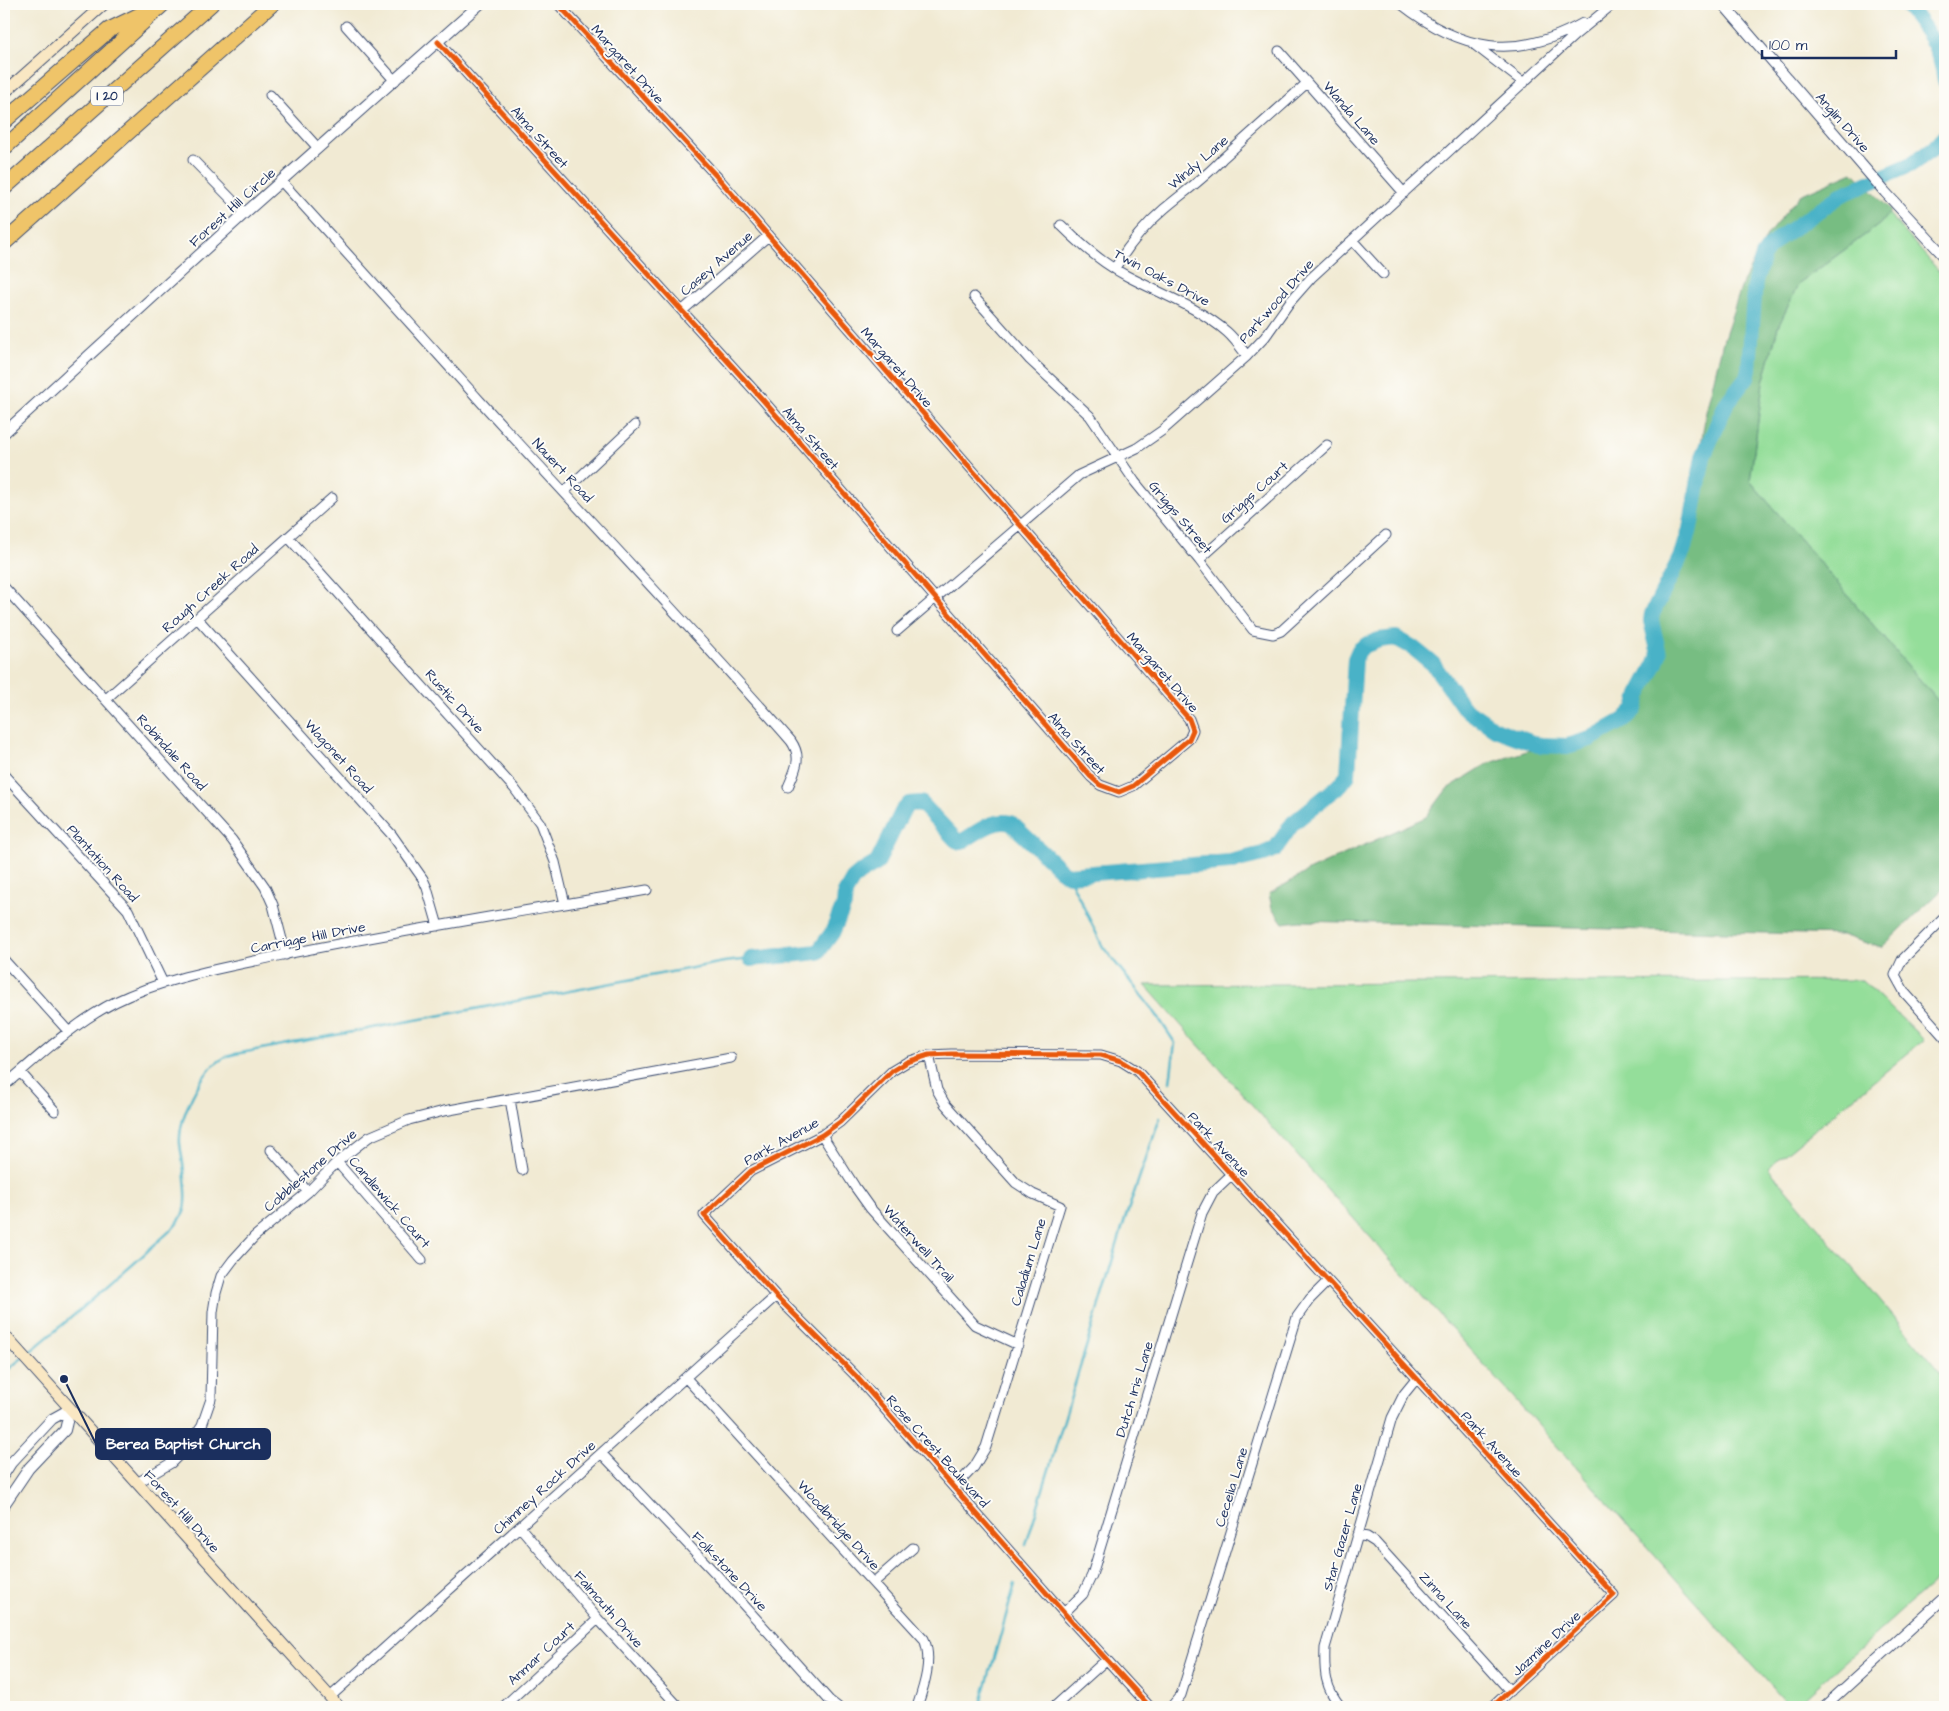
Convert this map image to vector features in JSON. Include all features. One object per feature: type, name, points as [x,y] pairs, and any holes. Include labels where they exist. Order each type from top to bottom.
[{"type":"highway","points":[[4,121],[109,30],[163,4]]},
{"type":"highway","name":"I 20","points":[[4,148],[163,4]]},
{"type":"highway","name":"I 20","points":[[4,188],[211,4]]},
{"type":"highway","points":[[4,243],[272,4]]},
{"type":"main road","points":[[4,93],[104,4]]},
{"type":"main road","name":"Forest Hill Drive","points":[[8,1339],[339,1707]]},
{"type":"street","name":"Forest Hill Circle","points":[[4,433],[245,213],[438,42],[469,8],[480,4]]},
{"type":"street","name":"Margaret Drive","points":[[558,4],[720,180],[1190,719],[1193,730],[1177,751]]},
{"type":"street","points":[[1401,4],[1454,38],[1492,46],[1533,44],[1551,39],[1605,11]]},
{"type":"street","name":"Parkwood Drive","points":[[897,631],[1079,475],[1137,448],[1163,430],[1247,356],[1265,337],[1289,303],[1352,240],[1575,35],[1613,4]]},
{"type":"street","name":"Anglin Drive","points":[[1723,4],[1885,192],[1944,253]]},
{"type":"street","points":[[346,26],[395,81]]},
{"type":"street","name":"Alma Street","points":[[438,42],[682,310],[1091,777],[1100,785],[1119,792],[1124,791],[1177,751]]},
{"type":"street","points":[[1472,43],[1524,83]]},
{"type":"street","name":"Wanda Lane","points":[[1279,50],[1404,193]]},
{"type":"street","name":"Windy Lane","points":[[1115,268],[1127,247],[1163,210],[1210,173],[1222,159],[1307,82]]},
{"type":"street","points":[[270,95],[318,148]]},
{"type":"street","points":[[193,160],[245,213]]},
{"type":"street","name":"Nauert Road","points":[[281,181],[728,669],[791,741],[796,748],[798,760],[788,787]]},
{"type":"street","name":"Twin Oaks Drive","points":[[1061,225],[1094,255],[1214,321],[1229,334],[1247,356]]},
{"type":"street","name":"Casey Avenue","points":[[682,310],[768,236]]},
{"type":"street","points":[[1352,240],[1383,274]]},
{"type":"street","name":"Griggs Street","points":[[974,296],[1030,360],[1090,416],[1135,482],[1253,630],[1273,634],[1281,631],[1386,535]]},
{"type":"street","points":[[564,492],[635,425]]},
{"type":"street","name":"Griggs Court","points":[[1199,560],[1326,445]]},
{"type":"street","name":"Rough Creek Road","points":[[106,699],[332,498]]},
{"type":"street","name":"Rustic Drive","points":[[288,537],[514,788],[540,823],[556,862],[565,904]]},
{"type":"street","name":"Robindale Road","points":[[4,587],[232,840],[265,887],[273,905],[286,955]]},
{"type":"street","name":"Wagonet Road","points":[[197,618],[392,836],[428,888],[438,926]]},
{"type":"street","name":"Plantation Road","points":[[4,775],[128,910],[163,983]]},
{"type":"street","name":"Carriage Hill Drive","points":[[4,1086],[69,1032],[115,1002],[173,979],[438,926],[647,890]]},
{"type":"street","points":[[1945,917],[1902,960],[1895,975],[1905,993],[1945,1038]]},
{"type":"street","points":[[4,960],[69,1032]]},
{"type":"street","name":"Park Avenue","points":[[704,1215],[751,1171],[822,1134],[840,1122],[892,1072],[908,1062],[930,1055],[1100,1055],[1120,1061],[1137,1071],[1614,1595]]},
{"type":"street","name":"Caladium Lane","points":[[930,1055],[937,1090],[945,1104],[1016,1183],[1060,1206],[986,1447],[974,1467],[955,1487]]},
{"type":"street","name":"Cobblestone Drive","points":[[137,1483],[171,1463],[188,1446],[202,1425],[211,1399],[213,1312],[222,1276],[233,1260],[254,1237],[308,1192],[337,1162],[369,1137],[409,1120],[444,1111],[731,1058]]},
{"type":"street","points":[[20,1072],[55,1111]]},
{"type":"street","points":[[510,1099],[522,1170]]},
{"type":"street","name":"Waterwell Trail","points":[[822,1134],[870,1208],[975,1326],[1018,1345]]},
{"type":"street","points":[[271,1150],[308,1192]]},
{"type":"street","name":"Candlewick Court","points":[[337,1162],[422,1260]]},
{"type":"street","name":"Dutch Iris Lane","points":[[1064,1613],[1083,1594],[1092,1575],[1202,1213],[1213,1192],[1232,1174]]},
{"type":"street","name":"Rose Crest Boulevard","points":[[704,1215],[776,1296],[854,1374],[1064,1613],[1150,1707]]},
{"type":"street","name":"Cecelia Lane","points":[[1171,1707],[1181,1695],[1297,1317],[1310,1299],[1328,1280]]},
{"type":"street","name":"Chimney Rock Drive","points":[[330,1697],[776,1296]]},
{"type":"street","name":"Woodbridge Drive","points":[[686,1378],[924,1639],[927,1646],[927,1668],[917,1707]]},
{"type":"street","name":"Star Gazer Lane","points":[[1340,1707],[1328,1687],[1324,1667],[1325,1648],[1392,1418],[1404,1394],[1416,1378]]},
{"type":"street","points":[[4,1474],[11,1463],[52,1419],[70,1409]]},
{"type":"street","points":[[4,1505],[29,1468],[65,1430],[70,1409]]},
{"type":"street","name":"Folkstone Drive","points":[[602,1454],[716,1574],[829,1700],[838,1707]]},
{"type":"street","name":"Falmouth Drive","points":[[520,1527],[598,1619],[679,1707]]},
{"type":"street","name":"Zinna Lane","points":[[1357,1535],[1367,1537],[1376,1542],[1510,1691]]},
{"type":"street","points":[[873,1583],[913,1548]]},
{"type":"street","name":"Jazmine Drive","points":[[1492,1707],[1614,1595]]},
{"type":"street","points":[[1824,1707],[1945,1597]]},
{"type":"street","name":"Anmar Court","points":[[502,1707],[598,1619]]},
{"type":"street","points":[[1054,1707],[1106,1660]]},
{"type":"green space","points":[[1853,172],[1891,210],[1880,224],[1799,283],[1778,327],[1763,383],[1750,481],[1945,709],[1945,887],[1881,948],[1842,935],[1300,921],[1283,923],[1272,908],[1269,894],[1310,870],[1426,817],[1447,789],[1487,764],[1536,748],[1572,748],[1588,742],[1610,729],[1651,685],[1659,666],[1656,646],[1648,622],[1684,553],[1706,412],[1723,341],[1743,282],[1768,234],[1800,195]]},
{"type":"green space","points":[[1888,213],[1945,278],[1945,709],[1750,481],[1763,383],[1778,327],[1799,283],[1880,224]]},
{"type":"green space","points":[[1862,980],[1924,1040],[1768,1168],[1945,1378],[1945,1572],[1794,1707],[1790,1707],[1145,985]]},
{"type":"waterway","points":[[1906,4],[1936,48],[1945,81]]},
{"type":"waterway","points":[[751,959],[818,952],[832,933],[844,905],[845,893],[853,879],[877,863],[902,812],[909,804],[921,803],[956,840],[961,842],[991,824],[1011,823],[1068,875],[1230,862],[1275,849],[1293,823],[1341,784],[1348,775],[1355,659],[1359,650],[1379,640],[1396,638],[1412,647],[1433,664],[1464,708],[1495,729],[1538,745],[1567,746],[1590,739],[1624,720],[1635,709],[1639,695],[1659,654],[1651,621],[1652,614],[1683,552],[1690,529],[1703,457],[1726,404],[1747,377],[1755,281],[1763,256],[1779,238],[1841,195],[1910,165],[1934,148],[1945,136]]},
{"type":"waterway","points":[[1068,875],[1103,947],[1156,1014],[1175,1043],[1170,1082]]},
{"type":"waterway","points":[[26,1355],[123,1274],[178,1222],[186,1206],[185,1179],[180,1144],[183,1121],[199,1084],[215,1064],[225,1057],[724,962],[751,959]]},
{"type":"waterway","points":[[1026,1545],[1125,1219],[1160,1118]]},
{"type":"waterway","points":[[4,1373],[22,1358]]},
{"type":"waterway","points":[[980,1707],[1015,1584]]},
{"type":"cycle path","points":[[438,42],[762,399],[1091,777],[1100,785],[1119,792],[1133,786],[1189,739],[1193,730],[1189,719],[720,180],[558,4]]},
{"type":"cycle path","points":[[1150,1707],[1064,1613],[854,1374],[776,1296],[704,1215],[751,1171],[822,1135],[840,1122],[892,1071],[907,1062],[929,1055],[951,1054],[1101,1055],[1121,1061],[1137,1071],[1614,1595],[1492,1707]]},
{"type":"place","name":"Berea Baptist Church","points":[[64,1379]]}]
